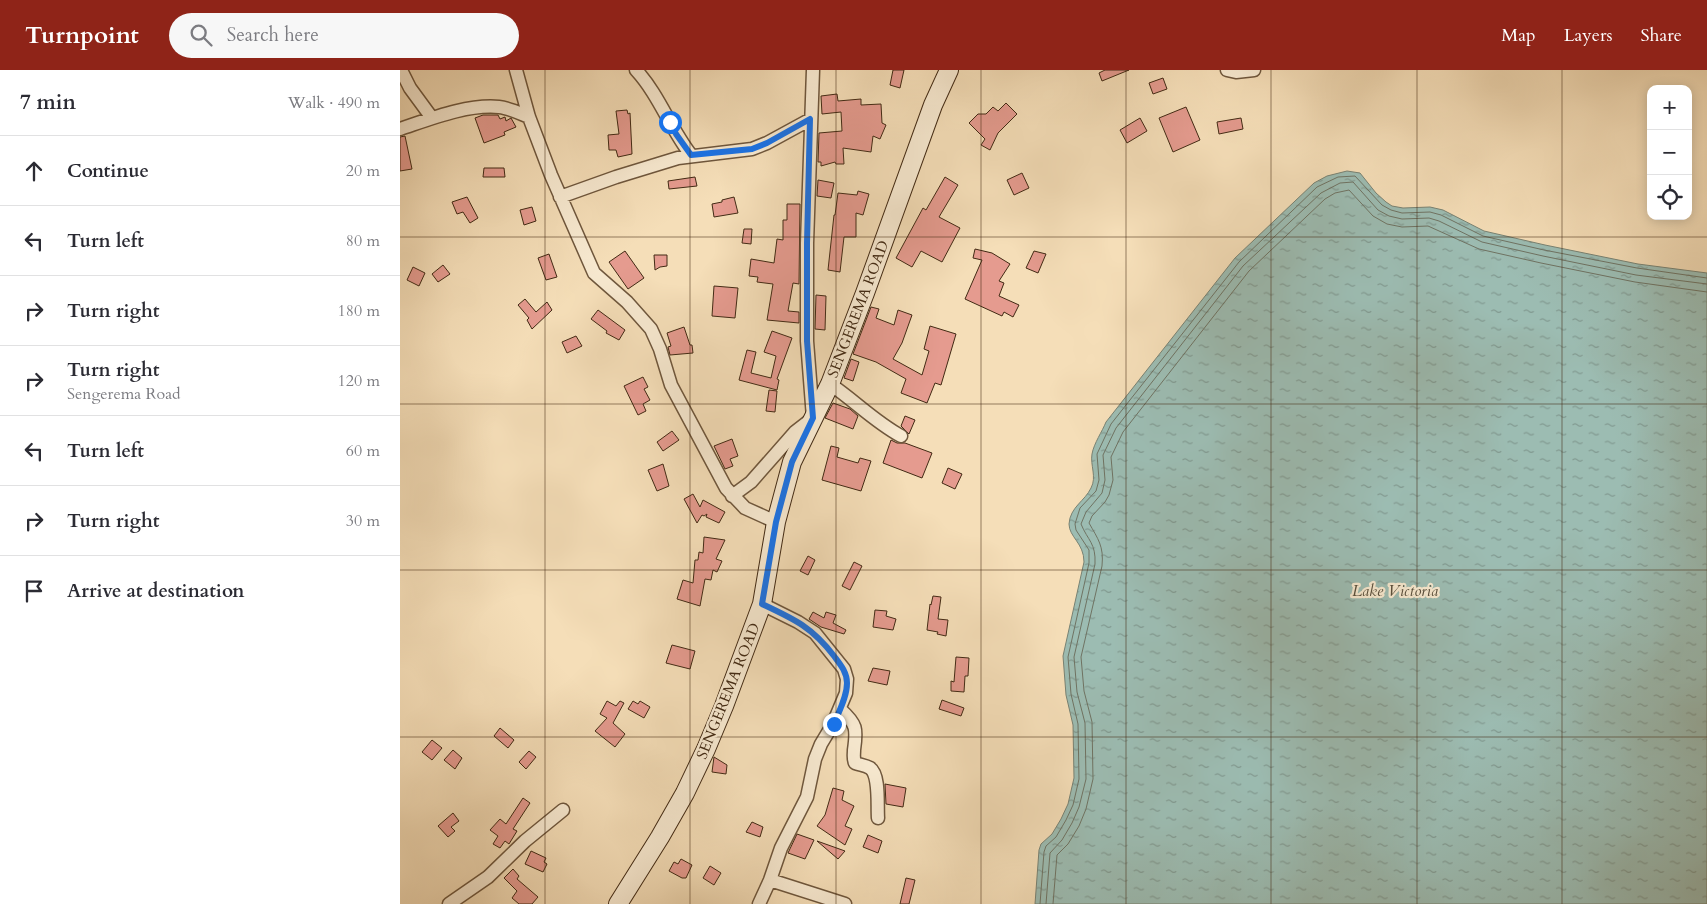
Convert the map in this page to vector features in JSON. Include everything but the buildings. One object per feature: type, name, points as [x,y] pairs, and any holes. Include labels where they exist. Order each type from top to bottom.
[{"type":"main road","name":"SENGEREMA ROAD","points":[[618,904],[685,793],[706,749],[762,604],[776,522],[792,462],[830,384],[866,293],[933,105],[949,70]]},
{"type":"street","points":[[401,70],[410,88],[432,118]]},
{"type":"street","points":[[516,70],[529,117],[560,197],[594,273],[627,302],[651,330],[660,349],[671,385],[726,488],[745,508],[776,522]]},
{"type":"street","points":[[636,70],[663,107],[676,134],[691,155]]},
{"type":"street","points":[[732,496],[748,485],[795,432],[813,418],[807,341],[807,243],[813,70]]},
{"type":"street","points":[[1227,70],[1236,72],[1254,70]]},
{"type":"street","points":[[400,129],[432,118],[486,107],[500,107],[529,117]]},
{"type":"street","points":[[560,197],[616,177],[691,155],[752,149],[767,143],[810,119]]},
{"type":"street","points":[[830,384],[859,404],[880,424],[901,436]]},
{"type":"street","points":[[758,904],[770,880],[781,848],[807,797],[815,759],[840,709],[847,686],[846,674],[815,633],[762,604]]},
{"type":"street","points":[[840,709],[851,719],[855,726],[853,758],[855,762],[865,765],[874,772],[877,779],[878,818]]},
{"type":"street","points":[[449,904],[488,877],[525,841],[563,810]]},
{"type":"street","points":[[770,880],[845,904]]},
{"type":"water","name":"Lake Victoria","points":[[1347,171],[1360,173],[1376,193],[1392,206],[1403,208],[1430,207],[1443,210],[1484,231],[1638,264],[1707,273],[1707,904],[1035,904],[1039,850],[1041,844],[1052,834],[1061,819],[1068,804],[1074,778],[1073,725],[1066,695],[1063,656],[1084,562],[1082,550],[1071,533],[1069,524],[1072,513],[1093,484],[1092,454],[1094,446],[1106,422],[1235,258],[1314,183],[1327,176]]},
{"type":"route","points":[[670,122],[673,130],[691,155],[752,149],[767,143],[810,119],[807,341],[813,418],[792,462],[776,522],[762,604],[815,633],[844,669],[847,679],[846,693],[834,724]]}]
